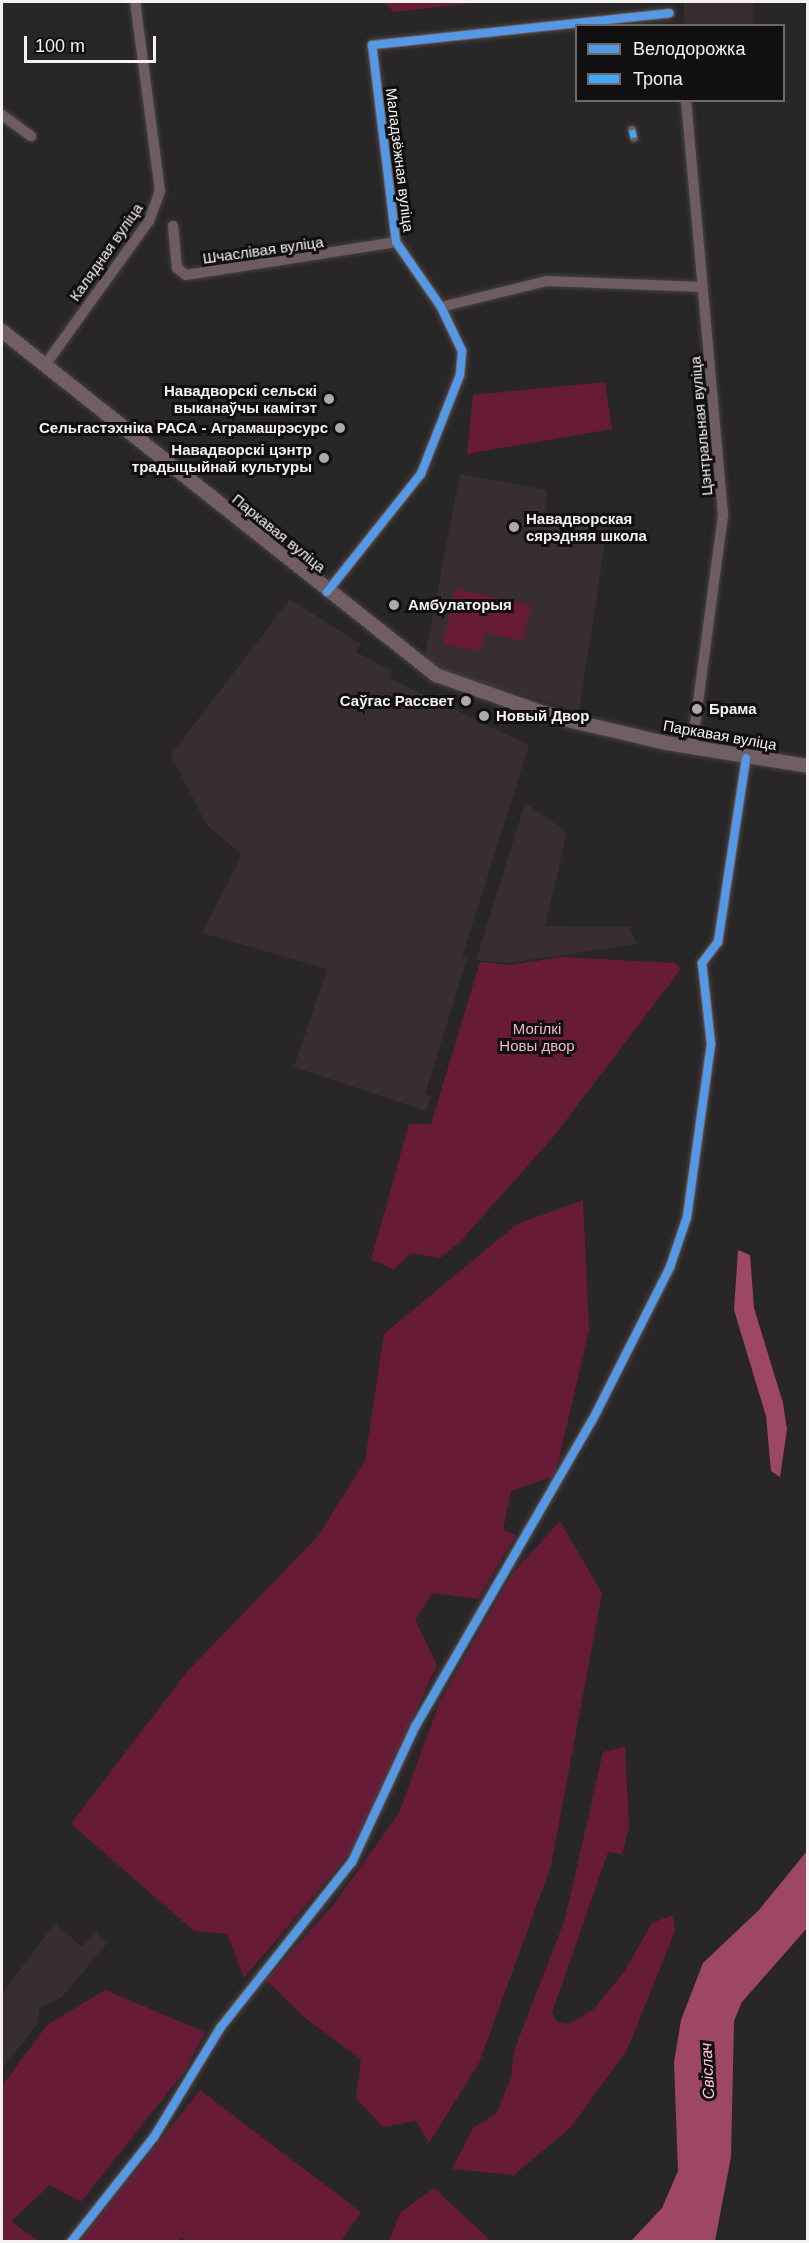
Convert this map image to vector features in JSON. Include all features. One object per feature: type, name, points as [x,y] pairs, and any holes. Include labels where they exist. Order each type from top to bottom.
[{"type":"main road","name":"Паркавая вуліца","points":[[2,331],[327,592],[447,680],[555,717],[693,748],[807,766]]},
{"type":"street","name":"Калядная вуліца","points":[[45,365],[149,220],[160,191],[135,2]]},
{"type":"street","name":"Маладзёжная вуліца","points":[[327,592],[412,487],[432,450],[460,375],[462,351],[441,307],[396,242],[372,45],[669,13]]},
{"type":"street","name":"Цэнтральная вуліца","points":[[686,102],[723,545],[693,748]]},
{"type":"street","points":[[2,115],[30,136]]},
{"type":"street","name":"Шчаслівая вуліца","points":[[173,226],[177,268],[186,275],[396,242]]},
{"type":"street","points":[[441,307],[547,281],[702,287]]},
{"type":"street","points":[[71,2241],[154,2137],[221,2027],[352,1862],[415,1726],[592,1421],[666,1275],[687,1217],[711,1044],[702,963],[718,942],[746,758]]},
{"type":"shaded area","points":[[684,2],[753,2],[753,24],[684,24]]},
{"type":"shaded area","points":[[460,474],[547,490],[545,521],[607,530],[579,711],[423,666]]},
{"type":"shaded area","points":[[290,599],[360,644],[356,652],[392,671],[389,678],[529,745],[462,957],[467,959],[425,1094],[431,1096],[426,1111],[294,1067],[327,969],[202,933],[242,855],[206,824],[171,755]]},
{"type":"shaded area","points":[[525,803],[567,832],[545,926],[629,927],[637,944],[508,963],[476,960]]},
{"type":"shaded area","points":[[55,1923],[82,1947],[96,1932],[108,1942],[62,1997],[40,2008],[37,2024],[2,2069],[2,1994]]},
{"type":"green space","points":[[383,2],[481,2],[394,12]]},
{"type":"green space","points":[[605,382],[612,429],[467,454],[473,395]]},
{"type":"green space","points":[[455,589],[531,605],[523,641],[484,633],[480,651],[443,644]]},
{"type":"green space","name":"Могілкі Новы двор","points":[[562,957],[675,963],[681,969],[554,1136],[459,1243],[440,1258],[411,1253],[394,1269],[371,1260],[409,1124],[431,1124],[480,962],[510,965]]},
{"type":"green space","points":[[583,1200],[589,1330],[555,1476],[511,1491],[503,1530],[516,1535],[478,1599],[433,1593],[415,1619],[437,1665],[350,1853],[244,1978],[227,1934],[194,1931],[71,1824],[186,1673],[318,1536],[365,1461],[384,1334],[517,1224]]},
{"type":"green space","points":[[560,1521],[602,1593],[551,1866],[479,2063],[429,2143],[416,2121],[383,2127],[356,2098],[361,2059],[305,2018],[266,1980],[334,1904],[399,1813],[439,1703],[512,1574]]},
{"type":"green space","points":[[625,1747],[629,1827],[622,1854],[608,1852],[552,2013],[557,2022],[569,2024],[594,2009],[624,1972],[652,1923],[673,1915],[675,1931],[627,2050],[571,2127],[514,2175],[452,2169],[473,2128],[497,2113],[511,2077],[514,2051],[565,1919],[603,1752]]},
{"type":"green space","points":[[105,1990],[205,2032],[185,2071],[81,2202],[50,2185],[11,2221],[38,2241],[2,2241],[2,2086],[47,2025]]},
{"type":"green space","points":[[200,2090],[361,2212],[341,2241],[187,2242],[181,2237],[177,2242],[80,2241]]},
{"type":"green space","points":[[434,2188],[491,2241],[389,2241],[400,2213]]},
{"type":"water","points":[[738,1250],[750,1255],[754,1308],[783,1403],[787,1429],[780,1477],[771,1471],[766,1416],[734,1310]]},
{"type":"water","name":"Свіслач","points":[[807,1851],[807,1928],[742,2002],[734,2021],[731,2157],[715,2241],[631,2241],[662,2208],[678,2171],[674,2062],[681,2020],[703,1963],[759,1910]]},
{"type":"marked path","points":[[632,130],[634,138]]},
{"type":"cycle path","points":[[327,592],[421,474],[460,375],[462,351],[441,307],[396,242],[372,45],[669,13]]},
{"type":"cycle path","points":[[71,2242],[154,2137],[221,2027],[352,1862],[415,1727],[592,1421],[670,1267],[687,1217],[711,1044],[702,963],[718,942],[746,758]]},
{"type":"place","name":"Навадворскі сельскі выканаўчы камітэт","points":[[329,399]]},
{"type":"place","name":"Сельгастэхніка РАСА - Аграмашрэсурс","points":[[340,428]]},
{"type":"place","name":"Навадворскі цэнтр традыцыйнай культуры","points":[[324,458]]},
{"type":"place","name":"Навадворская сярэдняя школа","points":[[514,527]]},
{"type":"place","name":"Амбулаторыя","points":[[394,605]]},
{"type":"place","name":"Саўгас Рассвет","points":[[466,701]]},
{"type":"place","name":"Брама","points":[[697,709]]},
{"type":"place","name":"Новый Двор","points":[[484,716]]}]
